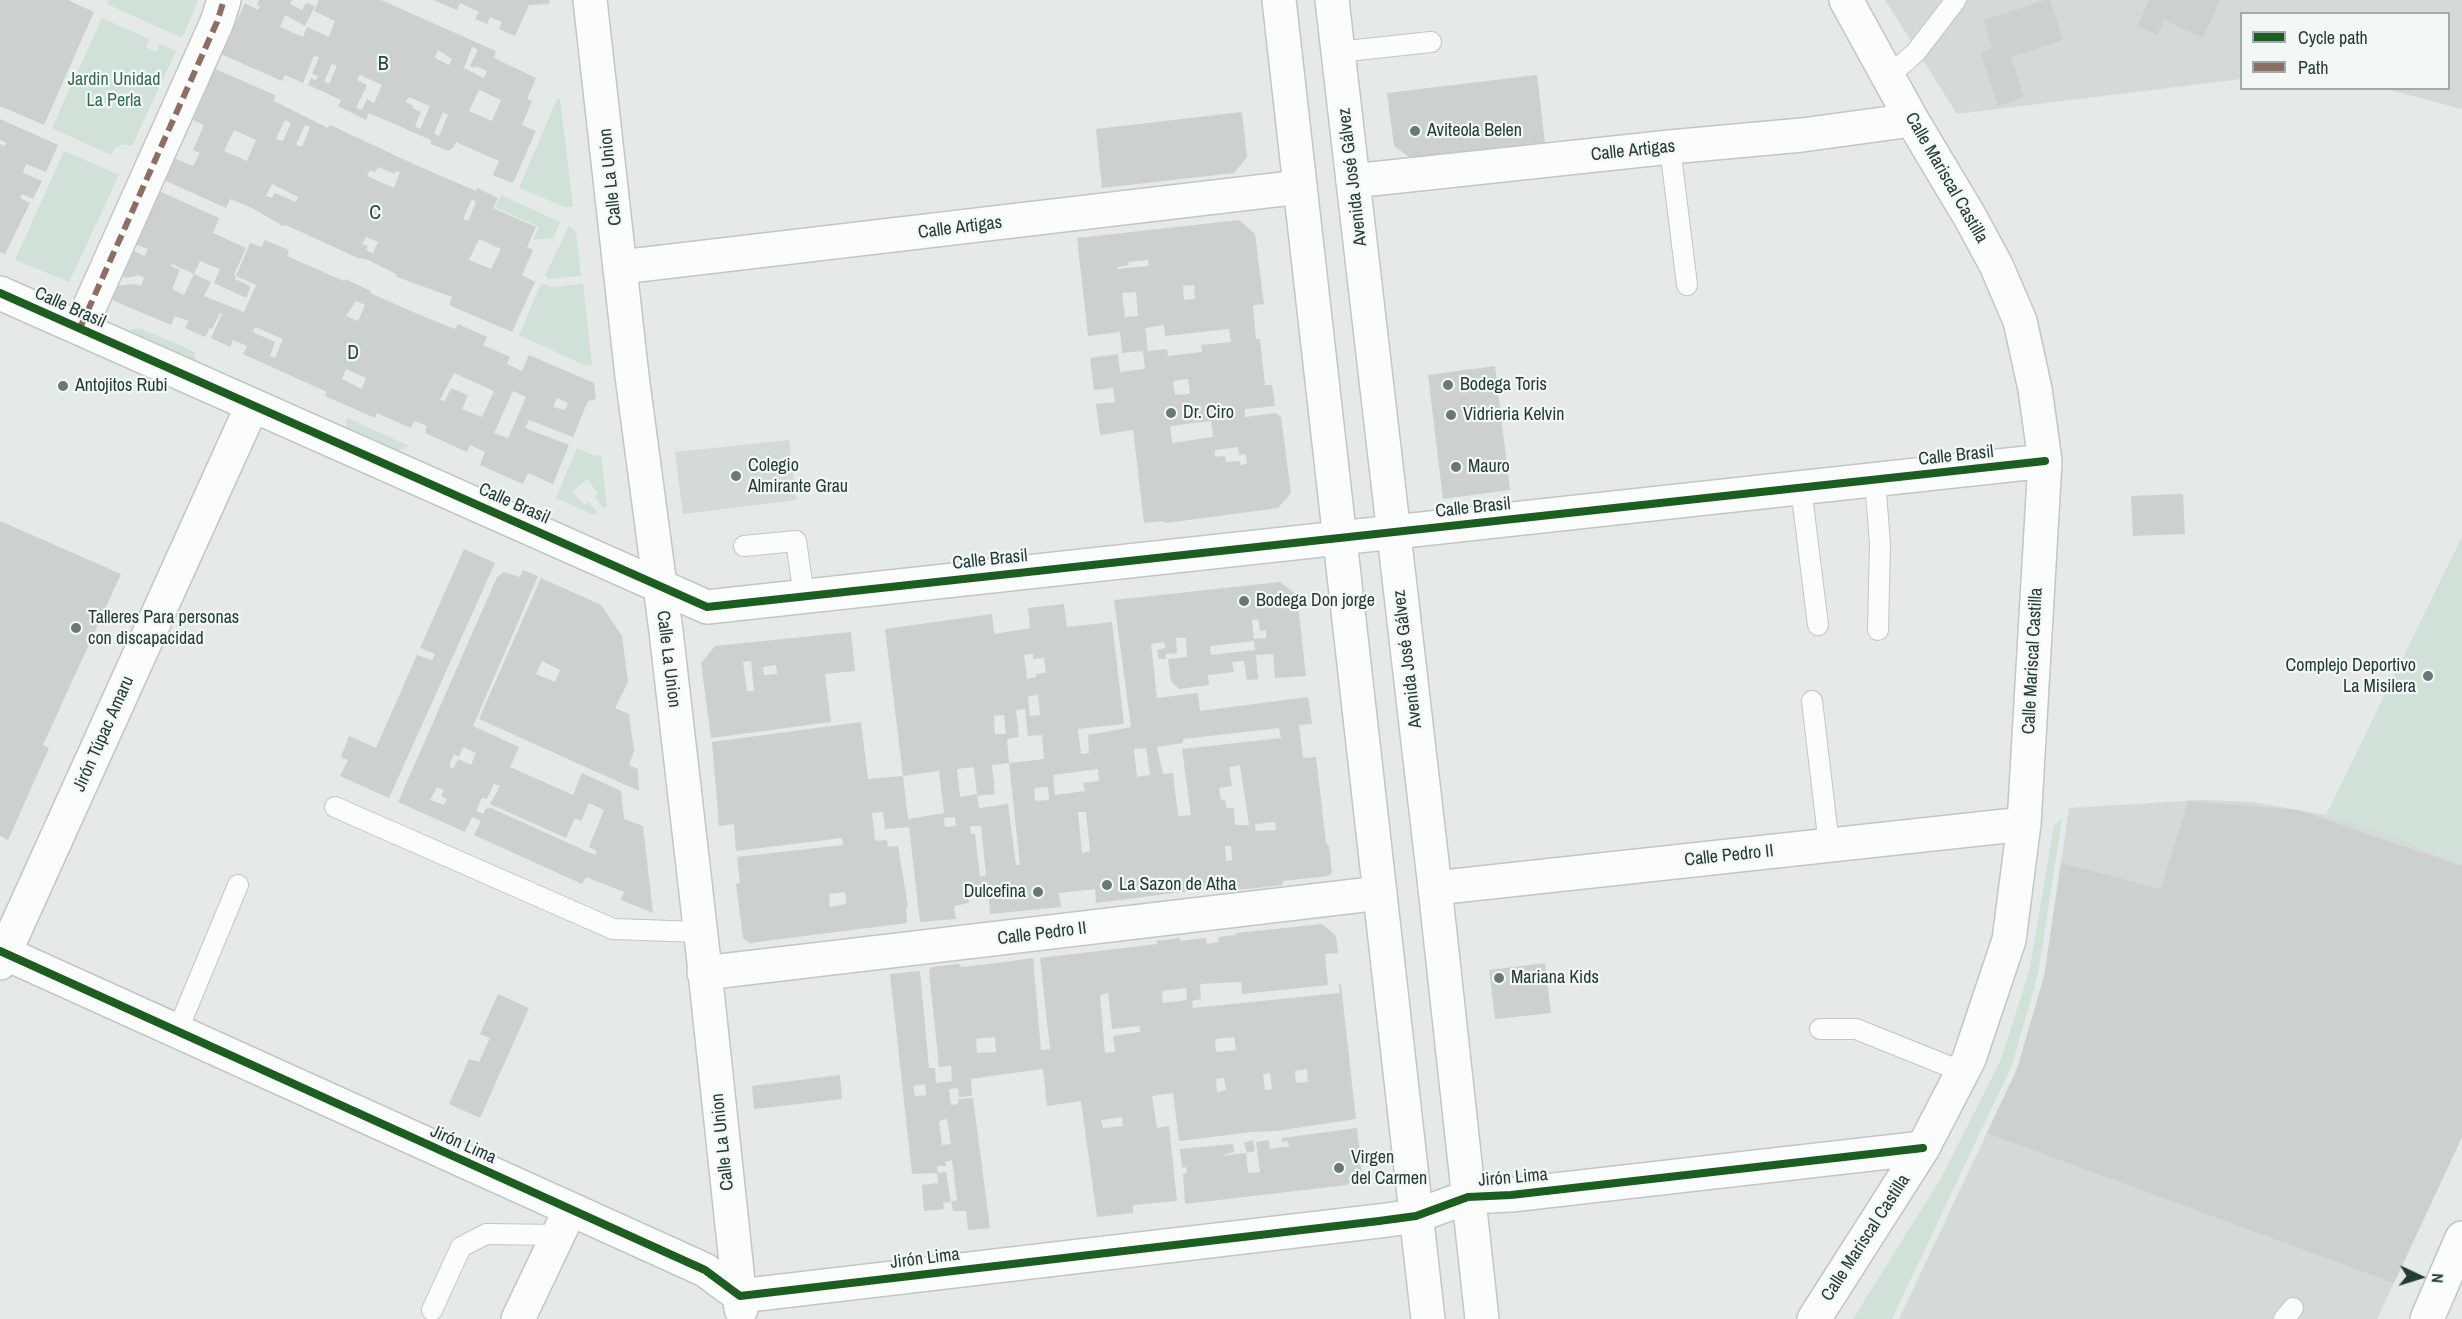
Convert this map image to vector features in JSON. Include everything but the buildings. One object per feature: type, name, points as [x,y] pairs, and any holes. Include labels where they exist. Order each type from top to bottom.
[{"type":"street","points":[[80,328],[217,21],[224,0]]},
{"type":"street","name":"Calle La Union","points":[[590,0],[632,376],[658,585],[666,631],[741,1308]]},
{"type":"street","points":[[1279,0],[1428,1319]]},
{"type":"street","name":"Avenida José Gálvez","points":[[1332,0],[1435,888],[1482,1319]]},
{"type":"street","name":"Calle Mariscal Castilla","points":[[1814,1319],[1923,1148],[1970,1059],[2009,940],[2024,824],[2045,462],[2035,389],[2020,321],[1996,266],[1846,0]]},
{"type":"street","name":"Calle Artigas","points":[[1353,181],[1802,135],[1912,120]]},
{"type":"street","name":"Calle Artigas","points":[[621,267],[1300,187]]},
{"type":"street","name":"Calle Brasil","points":[[0,293],[707,607],[2045,462]]},
{"type":"street","name":"Jirón Túpac Amaru","points":[[1,955],[252,406]]},
{"type":"street","name":"Calle Pedro II","points":[[1435,888],[2024,824]]},
{"type":"street","name":"Calle Pedro II","points":[[704,973],[932,948],[1380,893]]},
{"type":"street","name":"Jirón Lima","points":[[1,955],[177,1032],[564,1223],[705,1270],[741,1308],[1416,1216],[1468,1197],[1511,1195],[1923,1148]]},
{"type":"street","points":[[518,1319],[564,1223]]},
{"type":"street","points":[[2427,1319],[2462,1238]]},
{"type":"lane","points":[[1888,77],[1917,52],[1956,0]]},
{"type":"lane","points":[[1338,52],[1431,42]]},
{"type":"lane","points":[[1670,147],[1687,285]]},
{"type":"lane","points":[[1875,480],[1880,544],[1878,630]]},
{"type":"lane","points":[[1801,488],[1818,625]]},
{"type":"lane","points":[[744,546],[796,541],[804,596]]},
{"type":"lane","points":[[1812,701],[1829,845]]},
{"type":"lane","points":[[335,807],[613,929],[700,932]]},
{"type":"lane","points":[[177,1032],[238,885]]},
{"type":"lane","points":[[1820,1029],[1856,1029],[1963,1072]]},
{"type":"lane","points":[[432,1310],[461,1247],[486,1234],[564,1223]]},
{"type":"shaded area","points":[[1885,0],[2462,0],[2462,109],[2390,90],[2450,90],[2450,12],[2240,12],[2240,79],[1957,114]]},
{"type":"shaded area","name":"Colegio Almirante Grau","points":[[789,440],[796,500],[683,514],[675,452]]},
{"type":"shaded area","points":[[2201,800],[2252,802],[2326,815],[2382,831],[2462,865],[2462,1137],[2377,1319],[1899,1319],[2017,1069],[2044,977],[2069,808]]},
{"type":"green space","points":[[109,0],[198,1],[182,38],[107,4]]},
{"type":"green space","name":"Jardin Unidad La Perla","points":[[102,18],[149,39],[146,47],[156,52],[159,44],[176,51],[132,146],[123,144],[115,148],[111,155],[52,128]]},
{"type":"green space","points":[[557,99],[560,99],[573,207],[565,207],[519,188]]},
{"type":"green space","points":[[64,151],[119,175],[69,282],[15,260]]},
{"type":"green space","points":[[501,195],[560,222],[553,238],[533,240],[539,227],[495,207]]},
{"type":"green space","points":[[569,226],[576,232],[581,276],[549,279],[545,276]]},
{"type":"green space","points":[[543,284],[552,287],[583,284],[592,365],[586,366],[519,335],[540,286]]},
{"type":"green space","points":[[140,328],[195,352],[195,361],[127,331]]},
{"type":"green space","points":[[347,418],[409,446],[397,451],[348,429]]},
{"type":"green space","points":[[577,448],[595,456],[601,455],[607,505],[603,508],[595,497],[598,493],[587,479],[572,492],[585,505],[589,502],[597,512],[594,515],[556,498]]},
{"type":"green space","name":"Complejo Deportivo La Misilera","points":[[2462,537],[2462,865],[2382,831],[2326,815]]},
{"type":"green space","points":[[2062,819],[2038,974],[2012,1065],[1892,1319],[1853,1319],[1941,1178],[2000,1062],[2029,972],[2054,825]]},
{"type":"marked path","points":[[80,328],[217,22],[224,0]]},
{"type":"cycle path","points":[[0,293],[707,607],[2045,461]]},
{"type":"cycle path","points":[[0,951],[705,1270],[740,1296],[1416,1216],[1468,1197],[1511,1195],[1923,1148]]},
{"type":"place","name":"Aviteola Belen","points":[[1415,131]]},
{"type":"place","name":"Bodega Toris","points":[[1448,385]]},
{"type":"place","name":"Antojitos Rubi","points":[[63,386]]},
{"type":"place","name":"Dr. Ciro","points":[[1171,413]]},
{"type":"place","name":"Vidrieria Kelvin","points":[[1451,415]]},
{"type":"place","name":"Mauro","points":[[1456,467]]},
{"type":"place","name":"Colegio Almirante Grau","points":[[736,476]]},
{"type":"place","name":"Bodega Don jorge","points":[[1244,601]]},
{"type":"place","name":"Talleres Para personas con discapacidad","points":[[76,628]]},
{"type":"place","name":"Complejo Deportivo La Misilera","points":[[2428,676]]},
{"type":"place","name":"La Sazon de Atha","points":[[1107,885]]},
{"type":"place","name":"Dulcefina","points":[[1038,892]]},
{"type":"place","name":"Mariana Kids","points":[[1499,978]]},
{"type":"place","name":"Virgen del Carmen","points":[[1339,1168]]},
{"type":"district","name":"B","points":[[384,65]]},
{"type":"district","name":"C","points":[[376,214]]},
{"type":"district","name":"D","points":[[354,354]]}]
